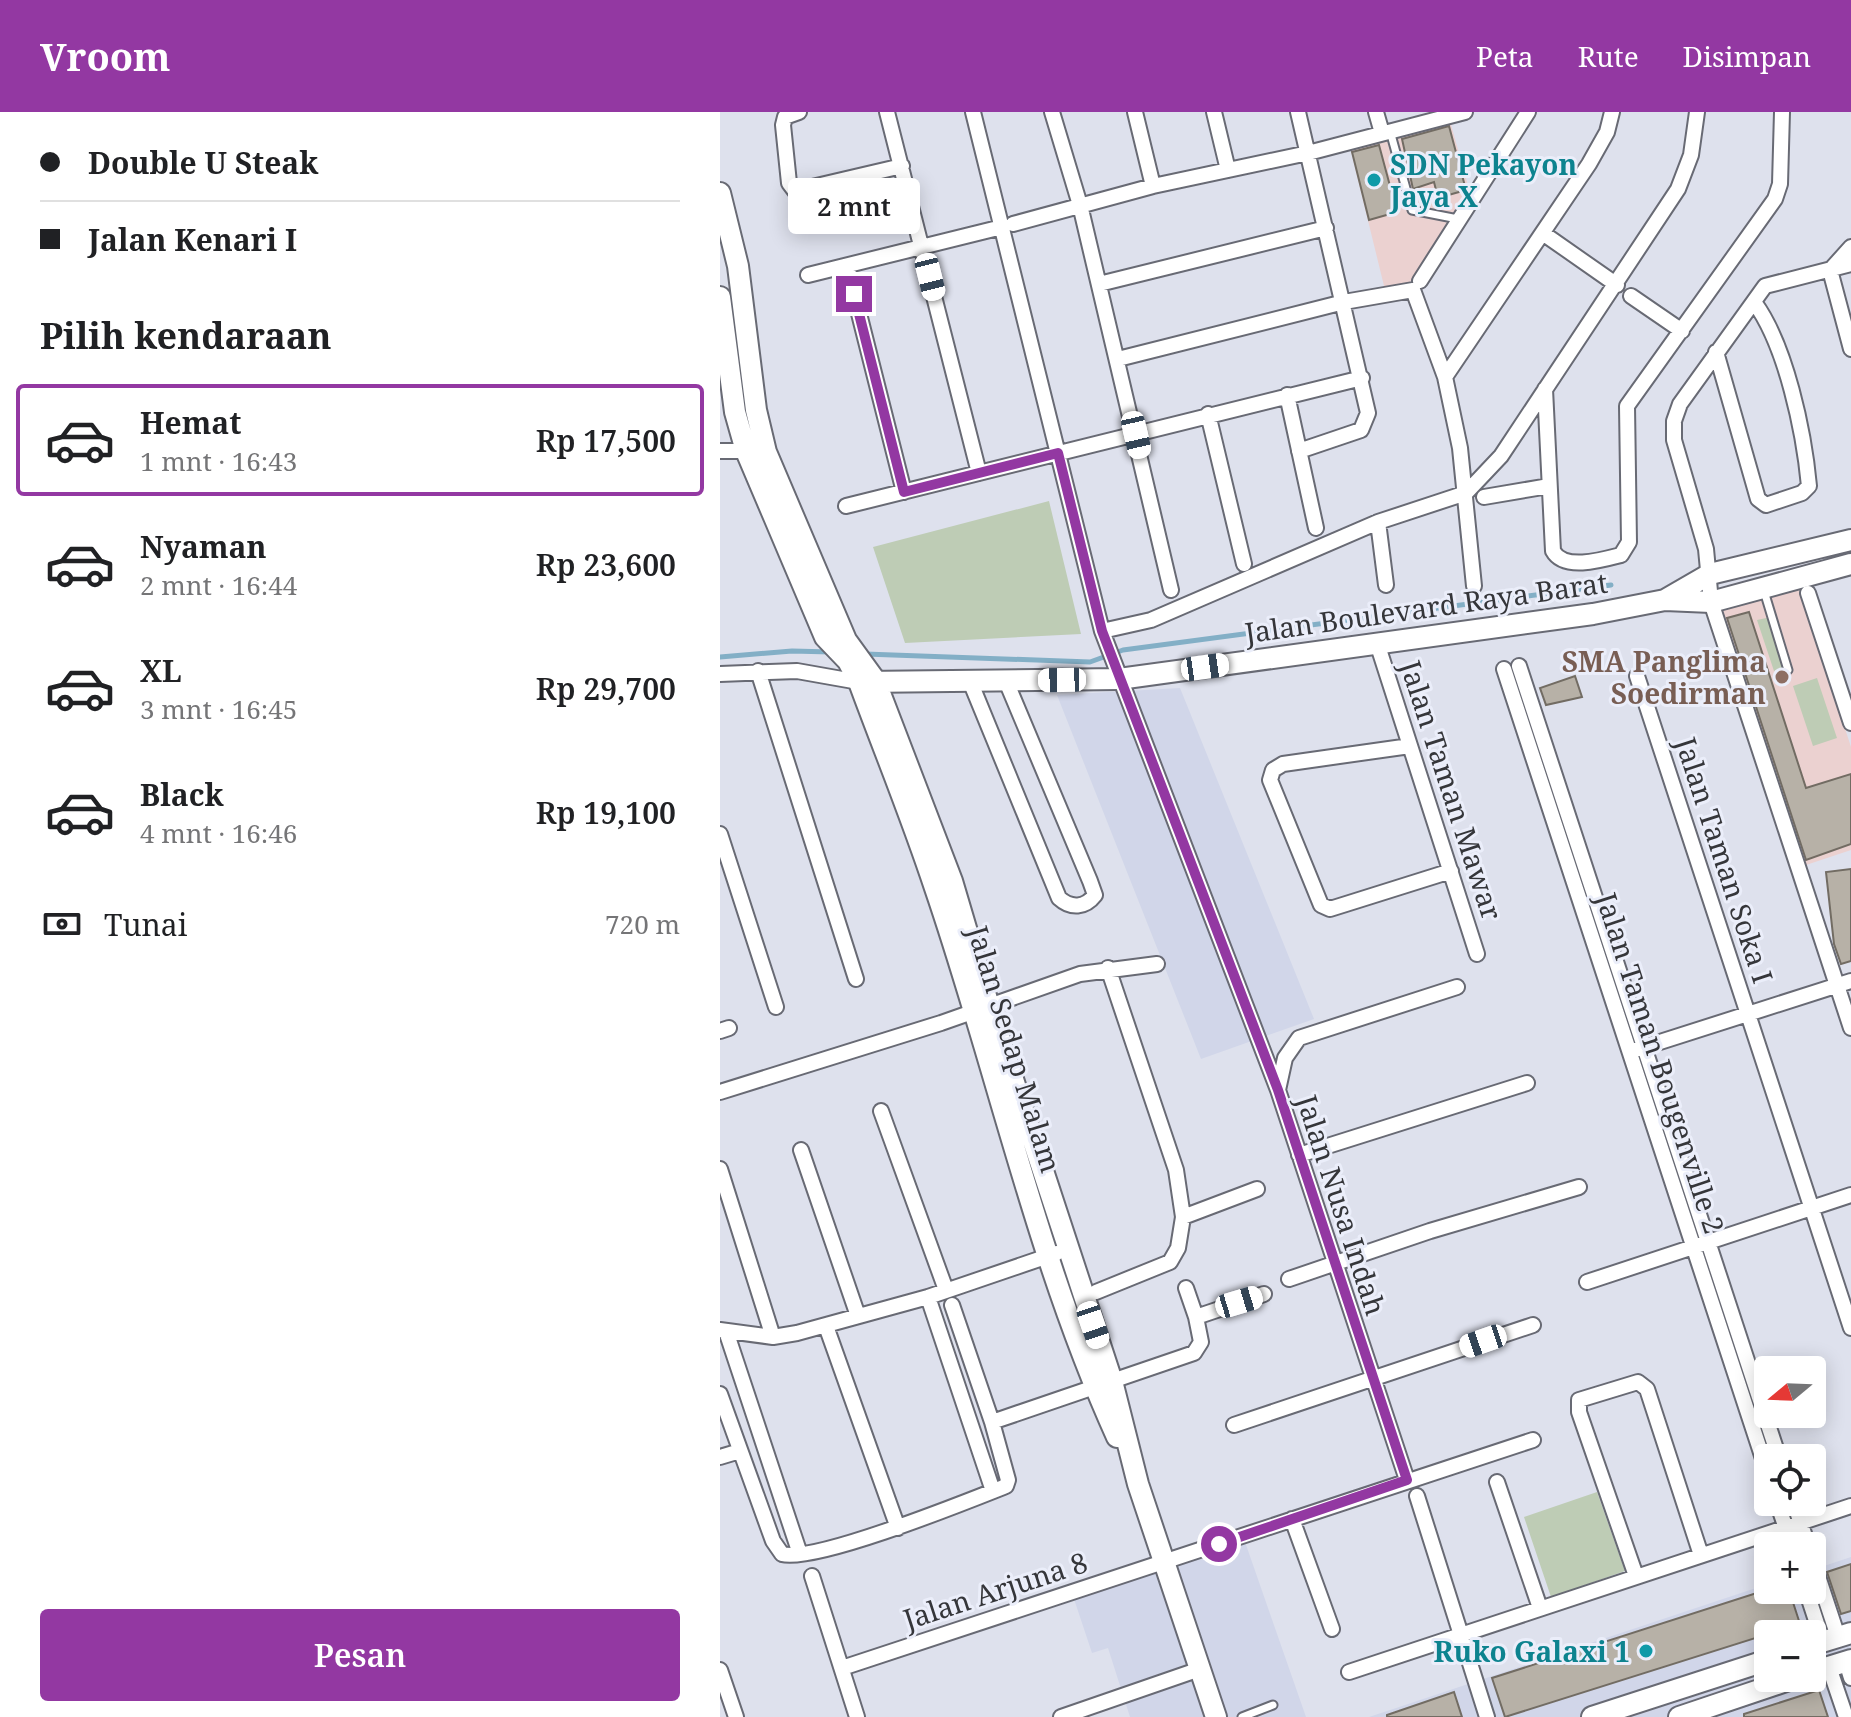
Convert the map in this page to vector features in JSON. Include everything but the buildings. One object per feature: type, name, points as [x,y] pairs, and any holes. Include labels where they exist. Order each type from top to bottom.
[{"type":"street","points":[[799,112],[785,117],[783,125],[789,183],[795,191],[902,166]]},
{"type":"street","points":[[887,112],[979,473]]},
{"type":"street","name":"Jalan Nusa Indah","points":[[973,112],[1008,226],[1058,453],[1104,638],[1278,1090],[1371,1379],[1407,1480]]},
{"type":"street","points":[[1052,112],[1080,205],[1171,590]]},
{"type":"street","points":[[1135,112],[1153,186]]},
{"type":"street","points":[[1214,112],[1228,170]]},
{"type":"street","points":[[1298,112],[1368,413],[1363,429],[1299,451]]},
{"type":"street","points":[[1376,112],[1386,132]]},
{"type":"street","points":[[1420,281],[1528,112]]},
{"type":"street","points":[[1445,377],[1544,234],[1602,140],[1612,112]]},
{"type":"street","points":[[1104,638],[1378,522],[1466,493],[1489,471],[1617,285],[1683,180],[1691,155],[1697,112]]},
{"type":"street","points":[[1545,389],[1552,545],[1560,560],[1568,563],[1626,552],[1629,542],[1627,406],[1775,199],[1780,184],[1782,112]]},
{"type":"street","points":[[808,275],[923,249],[1153,186],[1308,153],[1460,113]]},
{"type":"street","points":[[720,193],[738,266],[756,410],[756,452]]},
{"type":"street","points":[[1099,284],[1326,228]]},
{"type":"street","points":[[1544,234],[1617,285]]},
{"type":"street","points":[[1830,270],[1851,247]]},
{"type":"street","points":[[1851,264],[1772,281],[1716,352],[1680,404],[1674,421],[1674,440],[1710,574],[1711,602],[1844,983],[1851,1028]]},
{"type":"street","points":[[847,266],[904,492]]},
{"type":"street","points":[[1830,270],[1851,349]]},
{"type":"street","points":[[1118,359],[1344,302],[1413,290],[1445,377],[1466,493],[1474,586]]},
{"type":"street","points":[[1631,296],[1682,331]]},
{"type":"street","points":[[720,297],[735,412],[756,452]]},
{"type":"street","points":[[1716,352],[1758,499],[1766,505],[1802,493],[1809,486],[1809,476],[1794,411],[1771,327],[1754,302]]},
{"type":"street","points":[[725,329],[746,328]]},
{"type":"street","points":[[846,506],[1362,378]]},
{"type":"street","points":[[1287,395],[1316,528]]},
{"type":"street","points":[[1208,414],[1244,564]]},
{"type":"street","points":[[720,451],[756,452]]},
{"type":"street","name":"Jalan Sedap Malam","points":[[756,452],[836,638],[862,671],[981,1009],[1216,1717]]},
{"type":"street","points":[[1484,497],[1549,486]]},
{"type":"street","points":[[1378,522],[1386,585]]},
{"type":"street","points":[[1665,600],[1710,574],[1851,540]]},
{"type":"street","points":[[1665,600],[1711,602],[1851,564]]},
{"type":"street","points":[[1808,593],[1851,723]]},
{"type":"street","name":"Jalan Boulevard Raya Barat","points":[[862,671],[970,681],[1117,672],[1377,643],[1593,614],[1665,600]]},
{"type":"street","name":"Jalan Taman Mawar","points":[[1377,643],[1477,954]]},
{"type":"street","name":"Jalan Taman Bougenville 2","points":[[1512,668],[1701,1243],[1774,1444]]},
{"type":"street","points":[[758,671],[856,979]]},
{"type":"street","points":[[720,674],[862,671]]},
{"type":"street","name":"Jalan Taman Soka I","points":[[1637,676],[1851,1328]]},
{"type":"street","points":[[970,681],[1059,898],[1066,905],[1076,907],[1089,902],[1095,895],[1006,681]]},
{"type":"street","points":[[1410,746],[1283,764],[1273,770],[1270,780],[1321,905],[1330,909],[1451,871]]},
{"type":"street","points":[[720,834],[776,1007]]},
{"type":"street","points":[[720,1092],[981,1009],[1080,974],[1157,964]]},
{"type":"street","points":[[1096,1292],[1170,1262],[1178,1248],[1183,1217],[1176,1170],[1108,968]]},
{"type":"street","points":[[1637,1050],[1844,983]]},
{"type":"street","points":[[1278,1090],[1285,1058],[1299,1038],[1457,987]]},
{"type":"street","points":[[1299,1155],[1527,1083]]},
{"type":"street","points":[[881,1111],[946,1290]]},
{"type":"street","points":[[801,1150],[858,1316]]},
{"type":"street","points":[[720,1169],[773,1337]]},
{"type":"street","points":[[1289,1279],[1378,1247],[1579,1187]]},
{"type":"street","points":[[1183,1217],[1257,1189]]},
{"type":"street","points":[[1587,1282],[1851,1195]]},
{"type":"street","name":"Jalan Taman Bougenville 2","points":[[1701,1243],[1759,1444]]},
{"type":"street","points":[[800,1554],[723,1331],[773,1337],[826,1326],[928,1297],[1060,1252]]},
{"type":"street","points":[[992,1422],[1198,1349],[1201,1342],[1186,1288]]},
{"type":"street","points":[[1196,1317],[1264,1294]]},
{"type":"street","points":[[928,1297],[993,1491]]},
{"type":"street","points":[[720,1394],[776,1547],[785,1555],[800,1554],[898,1528],[1006,1486],[1008,1480],[992,1422],[952,1305]]},
{"type":"street","points":[[1234,1425],[1533,1325]]},
{"type":"street","points":[[826,1326],[898,1528]]},
{"type":"street","points":[[1636,1576],[1579,1412],[1579,1400],[1638,1382],[1647,1389],[1701,1555]]},
{"type":"street","name":"Jalan Arjuna 8","points":[[842,1668],[1533,1440]]},
{"type":"street","points":[[720,1457],[740,1451]]},
{"type":"street","points":[[1497,1482],[1540,1608]]},
{"type":"street","points":[[1417,1496],[1487,1717]]},
{"type":"street","points":[[1349,1672],[1851,1506]]},
{"type":"street","points":[[1787,1516],[1798,1532]]},
{"type":"street","points":[[1793,1516],[1793,1532]]},
{"type":"street","points":[[1292,1519],[1332,1629]]},
{"type":"street","points":[[812,1576],[857,1717]]},
{"type":"street","points":[[1813,1604],[1831,1639]]},
{"type":"street","points":[[1823,1604],[1831,1639]]},
{"type":"street","points":[[1592,1717],[1754,1665]]},
{"type":"street","points":[[1838,1668],[1846,1717]]},
{"type":"street","points":[[1061,1717],[1200,1669]]},
{"type":"street","points":[[720,1670],[730,1712]]},
{"type":"street","points":[[1679,1717],[1754,1692]]},
{"type":"street","points":[[1660,1695],[1667,1717]]},
{"type":"lane","points":[[1386,132],[1412,210],[1458,219]]},
{"type":"lane","points":[[1763,586],[1788,670]]},
{"type":"lane","points":[[1242,1717],[1273,1705]]},
{"type":"shaded area","points":[[1450,121],[1469,189],[1410,282],[1385,290],[1350,147]]},
{"type":"shaded area","name":"SMA Panglima Soedirman","points":[[1798,584],[1851,747],[1851,850],[1800,867],[1712,607]]},
{"type":"shaded area","points":[[1180,688],[1314,1019],[1201,1059],[1057,695]]},
{"type":"shaded area","points":[[1244,1539],[1306,1717],[1130,1717],[1108,1648],[1092,1653],[1073,1596]]},
{"type":"shaded area","points":[[1851,1557],[1851,1717],[1369,1717],[1754,1589],[1754,1604],[1826,1604],[1826,1565]]},
{"type":"green space","points":[[1049,501],[1081,634],[905,643],[873,547]]},
{"type":"green space","points":[[1771,617],[1786,667],[1774,671],[1757,620]]},
{"type":"green space","points":[[1817,678],[1837,738],[1813,746],[1793,686]]},
{"type":"green space","points":[[1597,1492],[1625,1571],[1551,1597],[1524,1517]]},
{"type":"waterway","points":[[865,654],[1090,662],[1123,650],[1611,585]]},
{"type":"waterway","points":[[720,657],[792,651],[831,652]]},
{"type":"place","name":"SDN Pekayon Jaya X","points":[[1374,180]]},
{"type":"place","name":"SMA Panglima Soedirman","points":[[1782,677]]},
{"type":"place","name":"Ruko Galaxi 1","points":[[1646,1651]]},
{"type":"route","points":[[854,294],[904,492],[1058,453],[1102,631],[1278,1090],[1371,1379],[1407,1480],[1219,1544]]}]
